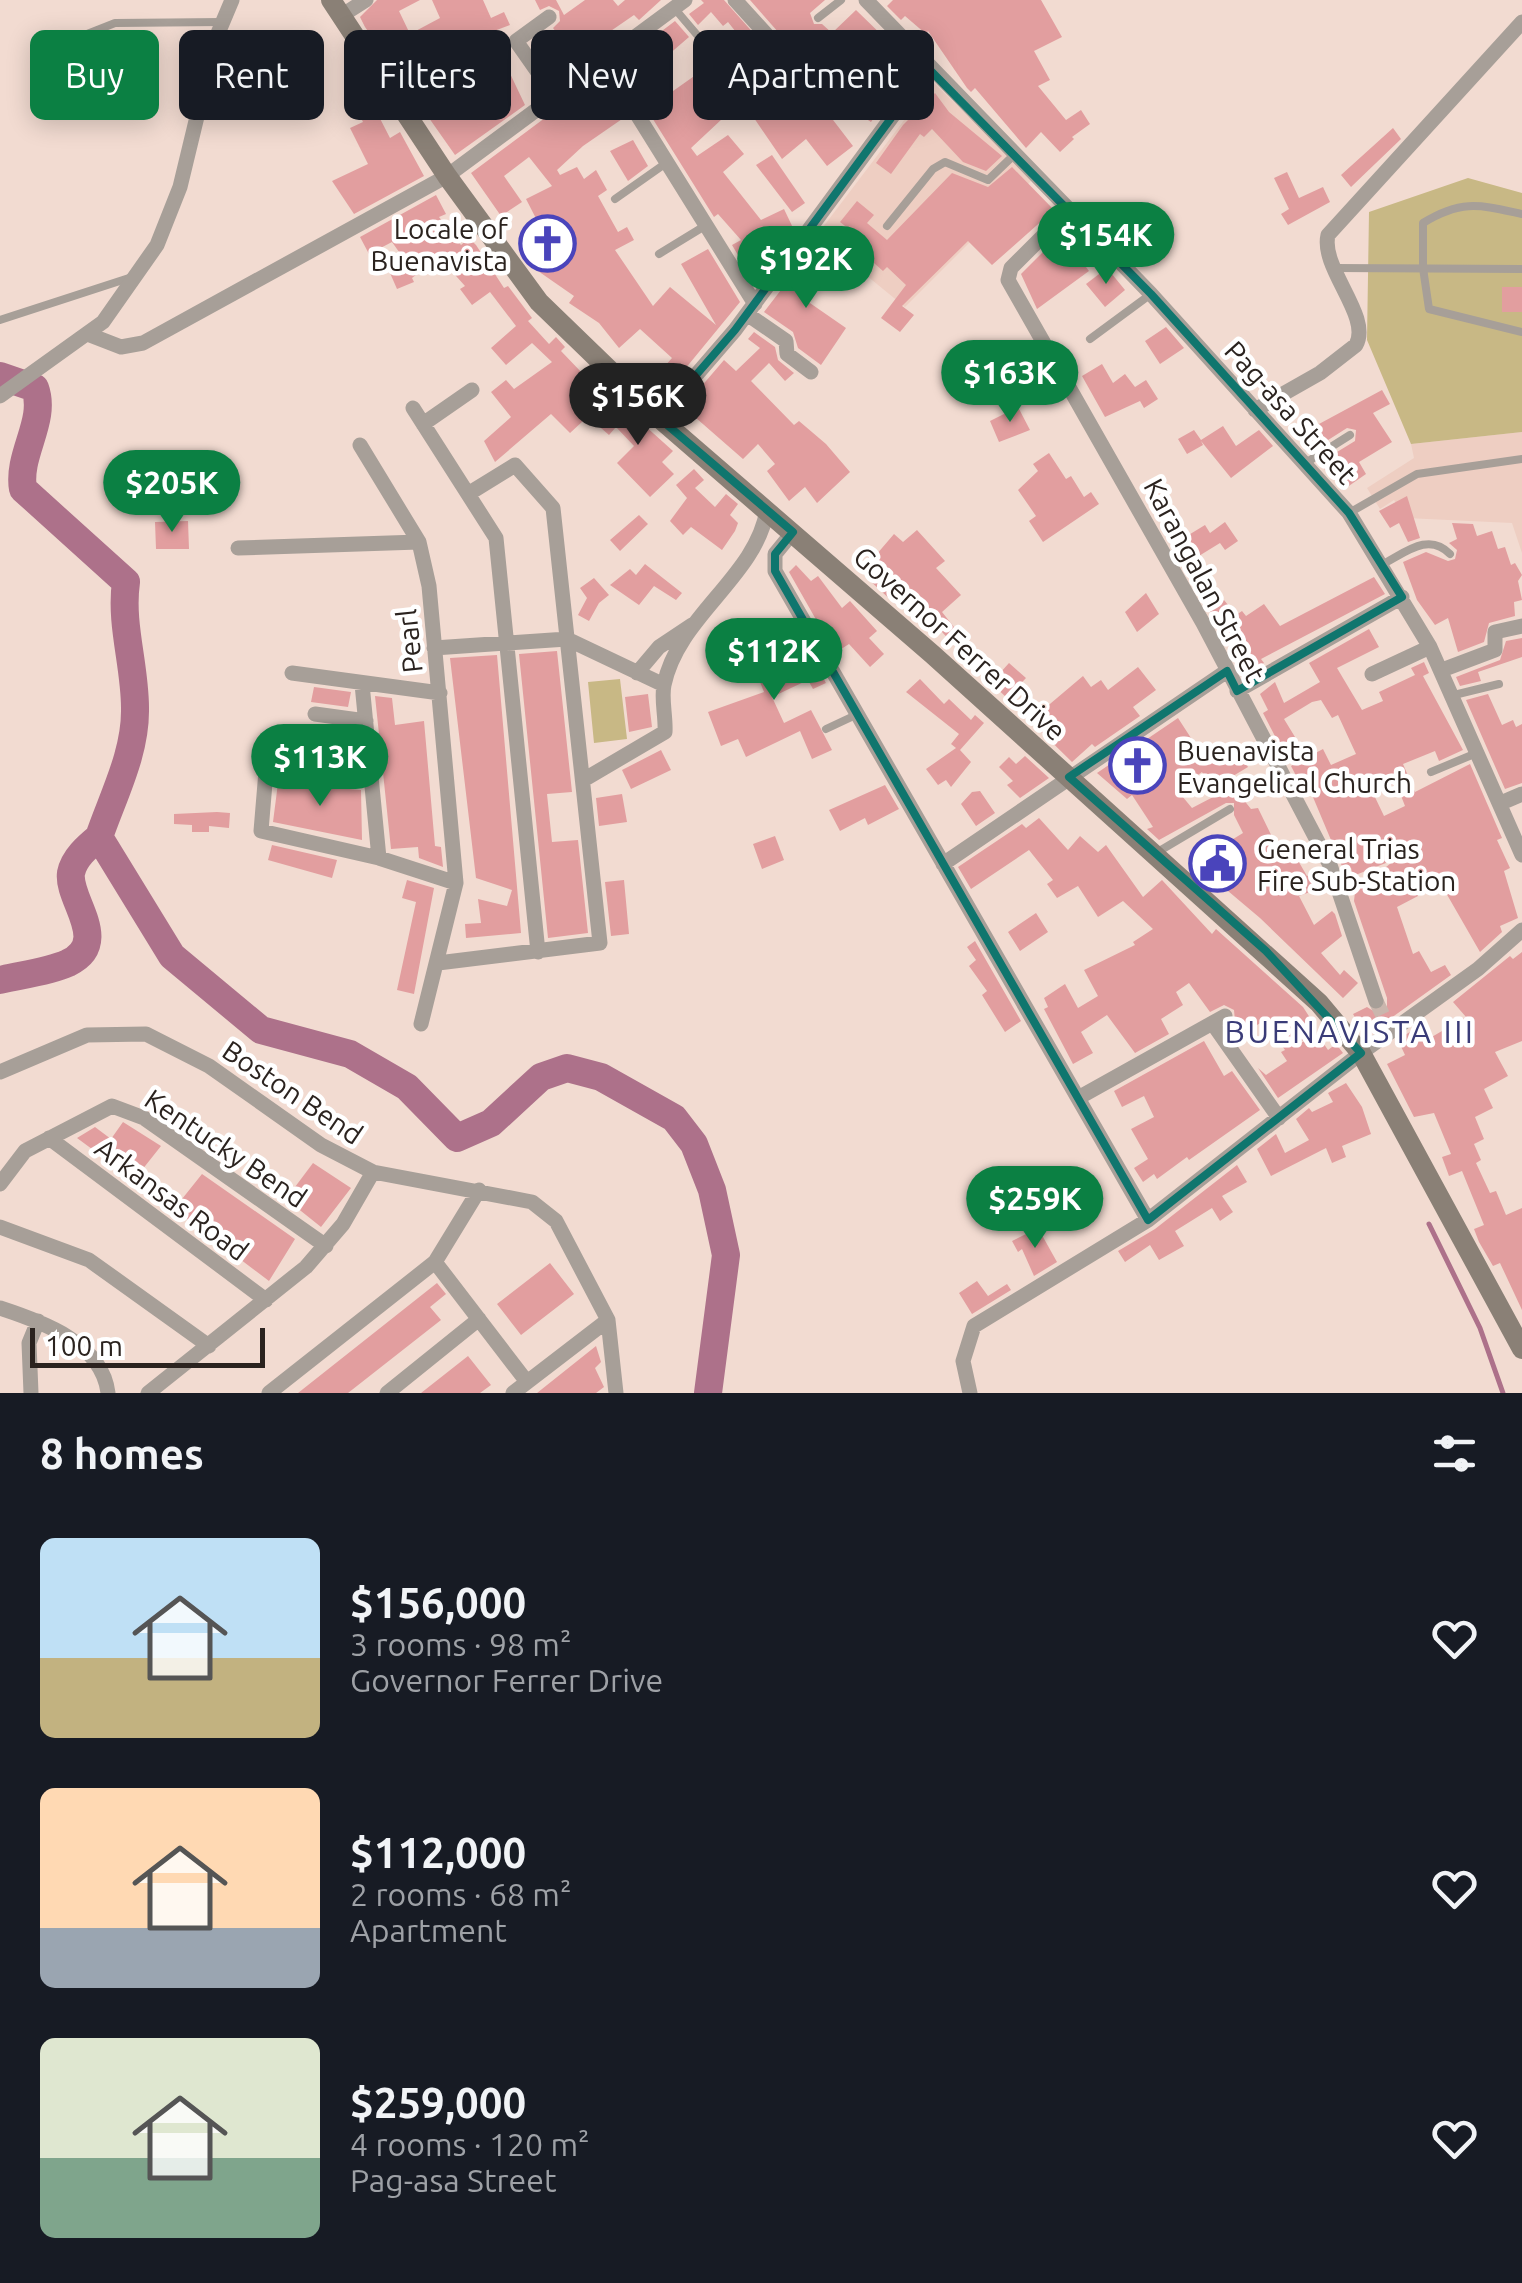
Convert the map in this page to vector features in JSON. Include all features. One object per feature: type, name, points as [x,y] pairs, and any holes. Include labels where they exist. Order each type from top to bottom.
[{"type":"main road","name":"Governor Ferrer Drive","points":[[336,8],[447,176],[539,302],[659,418],[1069,776],[1306,990],[1361,1053],[1522,1347]]},
{"type":"street","points":[[0,396],[90,335],[140,274],[173,208],[222,22],[232,0]]},
{"type":"street","points":[[336,8],[366,0]]},
{"type":"street","points":[[736,0],[763,30]]},
{"type":"street","name":"Pag-asa Street","points":[[866,0],[893,30]]},
{"type":"street","points":[[647,30],[680,4]]},
{"type":"street","points":[[531,30],[549,17]]},
{"type":"street","points":[[1255,410],[1320,373],[1360,339],[1335,268],[1324,250],[1341,216],[1522,22]]},
{"type":"street","points":[[531,30],[516,41],[531,62]]},
{"type":"street","name":"Pag-asa Street","points":[[934,74],[1151,294],[1349,513],[1383,564],[1442,670],[1522,855]]},
{"type":"street","points":[[90,335],[121,348],[144,343],[447,176],[531,116]]},
{"type":"street","points":[[642,120],[708,224],[751,309],[786,341],[787,354],[811,372]]},
{"type":"street","points":[[659,418],[751,309],[890,120]]},
{"type":"street","name":"Karangalan Street","points":[[1069,210],[1010,268],[1008,280],[1330,864],[1376,1001]]},
{"type":"street","points":[[423,424],[472,390]]},
{"type":"street","points":[[413,408],[496,538],[538,952]]},
{"type":"street","name":"Pearl","points":[[360,446],[419,542],[429,586],[456,883],[421,1024]]},
{"type":"street","points":[[438,963],[600,944],[553,508],[515,464],[468,494]]},
{"type":"street","points":[[585,779],[665,732],[664,685],[695,623],[760,540],[768,510]]},
{"type":"street","points":[[793,532],[772,563],[1148,1220]]},
{"type":"street","points":[[238,548],[419,542]]},
{"type":"street","points":[[1237,691],[1402,597]]},
{"type":"street","points":[[636,673],[659,647],[695,623]]},
{"type":"street","points":[[1442,670],[1495,650],[1495,632],[1522,626]]},
{"type":"street","points":[[434,648],[568,639],[664,685]]},
{"type":"street","points":[[1372,674],[1430,648]]},
{"type":"street","points":[[943,864],[1227,671]]},
{"type":"street","points":[[292,673],[440,693]]},
{"type":"street","points":[[362,684],[379,858]]},
{"type":"street","points":[[315,714],[366,721]]},
{"type":"street","points":[[371,776],[266,771],[261,831],[379,858],[456,883]]},
{"type":"street","points":[[1501,804],[1522,794]]},
{"type":"street","points":[[970,1393],[963,1361],[974,1326],[1148,1220],[1390,1028],[1478,969],[1522,930]]},
{"type":"street","points":[[1078,1098],[1219,1020],[1278,1118]]},
{"type":"street","name":"Boston Bend","points":[[0,1072],[87,1035],[146,1034],[209,1066],[321,1145],[373,1172],[532,1202],[556,1222],[608,1320],[616,1393]]},
{"type":"street","name":"Kentucky Bend","points":[[0,1184],[25,1151],[112,1106],[126,1109],[326,1246]]},
{"type":"street","name":"Arkansas Road","points":[[49,1138],[266,1300]]},
{"type":"street","points":[[148,1393],[266,1300],[326,1246],[373,1172]]},
{"type":"street","points":[[268,1393],[435,1262],[479,1190]]},
{"type":"street","points":[[0,1228],[90,1260],[209,1346]]},
{"type":"street","points":[[435,1262],[528,1382]]},
{"type":"street","points":[[0,1308],[38,1322],[98,1360],[108,1393]]},
{"type":"street","points":[[387,1393],[479,1318]]},
{"type":"street","points":[[513,1393],[608,1320]]},
{"type":"street","points":[[31,1393],[29,1343],[38,1322]]},
{"type":"lane","points":[[818,18],[840,0]]},
{"type":"lane","points":[[680,4],[698,30]]},
{"type":"lane","points":[[97,30],[115,23],[222,22]]},
{"type":"lane","points":[[887,226],[934,169],[945,162],[988,180],[1015,154]]},
{"type":"lane","points":[[615,199],[669,161]]},
{"type":"lane","points":[[1522,214],[1471,203],[1439,213],[1423,223],[1422,268],[1430,308],[1522,332]]},
{"type":"lane","points":[[659,254],[708,224]]},
{"type":"lane","points":[[1335,268],[1522,269]]},
{"type":"lane","points":[[0,320],[140,274]]},
{"type":"lane","points":[[1090,339],[1151,294]]},
{"type":"lane","points":[[1304,464],[1350,435]]},
{"type":"lane","points":[[1349,513],[1417,474],[1522,458]]},
{"type":"lane","points":[[1383,564],[1426,542],[1440,544],[1450,554]]},
{"type":"lane","points":[[1454,695],[1499,684]]},
{"type":"lane","points":[[826,729],[858,714]]},
{"type":"lane","points":[[1431,772],[1479,752]]},
{"type":"lane","points":[[1156,854],[1230,809]]},
{"type":"highlighted area","points":[[928,68],[1151,294],[1349,513],[1402,597],[1237,691],[1227,671],[1069,777],[1266,951],[1361,1053],[1148,1220],[775,571],[775,554],[793,532],[659,418],[735,330]]},
{"type":"shaded area","points":[[934,83],[1033,179],[905,307],[817,235],[904,120],[934,120]]},
{"type":"shaded area","points":[[1468,178],[1522,193],[1522,432],[1411,444],[1367,340],[1369,212]]},
{"type":"shaded area","points":[[1522,432],[1522,553],[1512,523],[1406,518],[1394,500],[1380,509],[1367,488],[1414,458],[1411,444]]},
{"type":"shaded area","points":[[620,679],[627,739],[594,743],[588,682]]},
{"type":"building","points":[[377,0],[420,0],[399,11],[408,30],[367,30],[360,17]]},
{"type":"building","points":[[432,0],[483,0],[491,18],[504,12],[510,25],[497,30],[418,30],[440,18]]},
{"type":"building","points":[[535,0],[556,0],[564,15],[585,0],[613,0],[618,6],[625,0],[661,0],[639,20],[634,15],[612,30],[554,30],[560,21],[559,11],[549,6],[540,10]]},
{"type":"building","points":[[701,0],[724,0],[751,30],[734,30],[728,22],[723,26],[711,12],[698,25],[689,14],[704,3]]},
{"type":"building","points":[[750,0],[825,0],[810,13],[814,24],[822,24],[829,30],[776,30]]},
{"type":"building","points":[[893,0],[1041,0],[1062,37],[1034,51],[1050,80],[1038,86],[1066,120],[1081,110],[1090,124],[1060,152],[1041,132],[1026,148],[975,88],[971,92],[967,88],[934,40],[934,30],[921,30],[905,16],[901,20],[887,6]]},
{"type":"building","points":[[856,10],[877,30],[835,30]]},
{"type":"building","points":[[675,21],[689,37],[673,51],[673,30],[663,30]]},
{"type":"building","points":[[511,76],[525,105],[511,115]]},
{"type":"building","points":[[693,77],[693,120],[721,120],[691,148],[697,156],[728,135],[744,154],[723,172],[761,220],[784,209],[794,230],[766,269],[751,277],[732,245],[741,240],[718,214],[714,217],[653,120],[673,120],[673,91]]},
{"type":"building","points":[[934,94],[949,112],[1002,156],[986,171],[963,162],[932,129],[924,137],[920,134],[891,174],[876,163],[908,120],[934,120]]},
{"type":"building","points":[[381,120],[390,138],[400,132],[424,176],[354,214],[332,181],[368,164],[350,128]]},
{"type":"building","points":[[430,120],[504,120],[455,155]]},
{"type":"building","points":[[542,120],[621,120],[583,146],[557,170],[560,175],[577,167],[584,179],[596,170],[607,190],[598,196],[618,232],[627,227],[634,240],[615,250],[653,306],[670,287],[716,325],[681,264],[708,249],[740,302],[662,397],[648,385],[672,358],[640,329],[619,348],[599,323],[569,303],[574,296],[538,271],[545,261],[535,243],[545,236],[526,199],[552,186],[529,157],[504,176],[522,202],[501,216],[471,173]]},
{"type":"building","points":[[755,120],[833,120],[853,146],[827,166],[806,139],[782,159]]},
{"type":"building","points":[[1393,128],[1401,139],[1351,187],[1341,175]]},
{"type":"building","points":[[633,140],[648,166],[628,181],[610,151]]},
{"type":"building","points":[[772,155],[805,203],[792,212],[756,165]]},
{"type":"building","points":[[1012,167],[1054,210],[992,265],[968,241],[902,306],[914,315],[900,332],[881,318],[906,285],[887,267],[883,271],[866,256],[872,247],[840,222],[857,201],[874,215],[867,223],[887,240],[952,173],[988,187]]},
{"type":"building","points":[[1287,172],[1299,198],[1323,187],[1330,202],[1288,225],[1281,214],[1289,209],[1274,178]]},
{"type":"building","points":[[436,195],[446,214],[439,217],[461,245],[469,238],[504,288],[508,286],[532,318],[528,321],[549,344],[556,337],[565,347],[561,351],[584,375],[573,384],[596,409],[570,433],[551,414],[495,462],[484,441],[511,417],[491,392],[506,380],[514,389],[552,362],[532,343],[506,365],[491,348],[516,326],[490,292],[472,305],[460,289],[465,286],[439,257],[412,278],[414,282],[397,289],[390,273],[409,266],[392,242],[369,254],[360,237]]},
{"type":"building","points":[[1069,226],[1079,236],[1070,246],[1089,271],[1037,309],[1021,274]]},
{"type":"building","points":[[814,247],[828,255],[814,279],[820,283],[807,301],[846,328],[821,365],[798,348],[793,332],[764,312]]},
{"type":"building","points":[[1107,268],[1125,290],[1105,307],[1086,284]]},
{"type":"building","points":[[1502,287],[1522,287],[1522,312],[1502,312]]},
{"type":"building","points":[[1166,327],[1184,348],[1160,364],[1145,341]]},
{"type":"building","points":[[754,332],[775,347],[778,360],[794,373],[785,381],[769,363],[751,381],[794,425],[799,421],[826,444],[850,472],[817,503],[805,487],[789,501],[767,471],[775,464],[758,444],[743,459],[688,411],[705,391],[700,388],[724,360],[736,371],[760,348],[748,339]]},
{"type":"building","points":[[1021,340],[1035,360],[1008,379],[992,356]]},
{"type":"building","points":[[1102,364],[1113,383],[1125,374],[1135,387],[1146,380],[1158,399],[1144,408],[1140,401],[1105,417],[1082,376]]},
{"type":"building","points":[[1382,390],[1390,404],[1373,413],[1392,442],[1359,462],[1366,474],[1343,490],[1319,463],[1355,441],[1356,430],[1347,428],[1314,449],[1306,431]]},
{"type":"building","points":[[614,398],[673,451],[662,462],[674,474],[650,497],[617,463],[634,446],[616,427],[609,435],[593,421]]},
{"type":"building","points":[[1018,407],[1030,430],[999,442],[990,421]]},
{"type":"building","points":[[1223,426],[1236,446],[1259,430],[1273,446],[1231,478],[1201,441],[1203,445],[1187,454],[1178,439],[1194,430],[1201,440]]},
{"type":"building","points":[[1049,453],[1066,479],[1071,476],[1084,497],[1091,492],[1099,504],[1043,542],[1029,521],[1036,516],[1018,490],[1038,471],[1033,464]]},
{"type":"building","points":[[694,469],[704,480],[695,488],[715,507],[726,494],[738,504],[730,515],[738,523],[722,550],[691,527],[683,535],[670,521],[687,498],[676,485]]},
{"type":"building","points":[[1407,496],[1420,538],[1408,542],[1399,523],[1390,528],[1379,511]]},
{"type":"building","points":[[639,515],[648,524],[620,551],[610,540]]},
{"type":"building","points":[[188,521],[189,549],[156,549],[155,522]]},
{"type":"building","points":[[1225,522],[1238,541],[1225,550],[1220,543],[1194,559],[1182,539],[1205,525],[1210,533]]},
{"type":"building","points":[[1452,523],[1473,524],[1477,536],[1492,531],[1498,549],[1505,547],[1511,565],[1515,563],[1522,575],[1518,581],[1522,600],[1514,602],[1515,616],[1489,623],[1484,642],[1458,652],[1448,618],[1435,625],[1417,600],[1403,562],[1426,552],[1448,561],[1455,559],[1457,550],[1449,543],[1457,539]]},
{"type":"building","points":[[917,530],[945,561],[936,568],[961,595],[942,612],[970,647],[962,654],[923,611],[919,615],[903,598],[895,604],[866,577],[873,571],[864,561],[874,552],[876,555],[894,534],[903,542]]},
{"type":"building","points":[[645,564],[682,593],[676,600],[654,586],[639,605],[610,585],[630,569],[636,575]]},
{"type":"building","points":[[796,565],[811,581],[818,576],[842,608],[850,601],[877,631],[869,638],[884,654],[870,667],[849,644],[835,653],[789,572]]},
{"type":"building","points":[[1374,577],[1385,594],[1261,659],[1264,663],[1253,669],[1229,635],[1224,638],[1209,610],[1224,600],[1236,615],[1242,611],[1246,616],[1264,604],[1280,626]]},
{"type":"building","points":[[594,578],[609,595],[599,603],[589,621],[578,615],[587,598],[580,588]]},
{"type":"building","points":[[1146,593],[1159,614],[1137,632],[1125,612]]},
{"type":"building","points":[[792,623],[826,683],[813,689],[808,680],[772,697],[784,723],[811,710],[832,750],[812,759],[800,731],[746,757],[738,739],[721,746],[708,712],[764,692],[752,662],[783,649],[781,644],[786,642],[780,628]]},
{"type":"building","points":[[1369,629],[1379,647],[1337,668],[1362,710],[1383,701],[1379,692],[1415,675],[1411,668],[1424,662],[1429,673],[1423,676],[1463,750],[1439,761],[1435,751],[1403,764],[1415,792],[1470,764],[1502,838],[1497,840],[1510,868],[1504,871],[1518,918],[1500,926],[1502,932],[1480,952],[1434,872],[1410,880],[1418,896],[1397,907],[1413,954],[1419,951],[1431,972],[1445,965],[1451,975],[1366,1036],[1353,1014],[1367,1007],[1375,1012],[1387,1010],[1387,998],[1354,901],[1355,892],[1396,859],[1353,876],[1351,868],[1344,871],[1310,790],[1305,793],[1291,766],[1323,749],[1331,765],[1356,754],[1338,715],[1332,718],[1321,700],[1312,702],[1284,719],[1295,737],[1280,746],[1263,713],[1268,710],[1260,694],[1275,682],[1284,703],[1320,682],[1309,663]],"holes":[[[1396,783],[1405,806],[1384,816],[1373,793]]]},
{"type":"building","points":[[1522,638],[1522,657],[1478,672],[1481,681],[1460,686],[1456,677],[1500,660],[1506,641]]},
{"type":"building","points":[[557,651],[572,792],[547,794],[552,842],[578,840],[588,933],[548,938],[519,654]]},
{"type":"building","points":[[497,655],[521,933],[466,938],[465,924],[481,923],[478,899],[507,906],[512,890],[476,878],[450,658]]},
{"type":"building","points":[[1009,663],[1026,678],[1007,698],[991,683]]},
{"type":"building","points":[[1138,667],[1156,690],[1133,707],[1140,716],[1095,747],[1092,744],[1072,762],[1023,714],[1037,701],[1044,709],[1083,676],[1091,687],[1101,680],[1108,690]]},
{"type":"building","points":[[920,679],[944,704],[949,699],[971,720],[975,715],[984,723],[960,750],[971,762],[951,787],[946,780],[938,785],[926,769],[956,748],[951,744],[959,734],[906,692]]},
{"type":"building","points":[[314,687],[351,692],[348,707],[311,702]]},
{"type":"building","points":[[648,694],[652,727],[629,732],[625,697]]},
{"type":"building","points":[[1488,694],[1502,725],[1513,720],[1516,727],[1522,724],[1522,783],[1505,789],[1466,700]]},
{"type":"building","points":[[375,696],[392,698],[395,725],[424,721],[435,846],[441,847],[443,867],[419,858],[418,847],[391,849]]},
{"type":"building","points":[[1178,718],[1202,755],[1206,752],[1209,757],[1234,743],[1248,767],[1223,782],[1232,798],[1239,794],[1251,809],[1258,808],[1276,845],[1286,840],[1307,876],[1318,872],[1324,887],[1299,896],[1314,925],[1332,911],[1335,914],[1342,936],[1321,953],[1340,975],[1344,970],[1358,983],[1343,998],[1260,918],[1215,880],[1211,883],[1189,866],[1243,833],[1234,815],[1234,803],[1226,803],[1159,840],[1147,829],[1153,827],[1132,795],[1127,799],[1097,773]],"holes":[[[1202,772],[1215,796],[1192,808],[1177,790]]]},
{"type":"building","points":[[661,750],[671,770],[631,789],[622,770]]},
{"type":"building","points":[[1025,756],[1049,778],[1020,798],[1007,785],[1013,781],[999,767],[1009,757],[1016,764]]},
{"type":"building","points":[[278,783],[361,790],[362,840],[273,822]]},
{"type":"building","points":[[885,785],[899,809],[868,825],[865,818],[840,831],[829,810]]},
{"type":"building","points":[[980,791],[995,813],[976,826],[961,804],[972,792]]},
{"type":"building","points":[[622,794],[627,822],[599,826],[596,798]]},
{"type":"building","points":[[230,813],[229,828],[209,826],[209,832],[192,832],[192,825],[174,824],[174,814]]},
{"type":"building","points":[[1039,818],[1068,850],[1080,836],[1098,852],[1106,845],[1143,897],[1162,880],[1212,934],[1216,929],[1303,1007],[1316,1027],[1299,1044],[1317,1034],[1328,1050],[1336,1044],[1343,1053],[1278,1098],[1258,1068],[1266,1075],[1287,1061],[1281,1052],[1285,1050],[1264,1021],[1236,1037],[1229,1027],[1235,1021],[1234,1010],[1224,1005],[1210,1012],[1189,983],[1176,992],[1183,1005],[1161,1019],[1169,1034],[1135,1053],[1107,1015],[1081,1032],[1093,1053],[1073,1064],[1044,1009],[1048,1007],[1044,998],[1065,984],[1078,1008],[1098,996],[1084,970],[1135,945],[1133,942],[1153,929],[1123,901],[1098,917],[1078,886],[1057,898],[1047,884],[1053,880],[1029,850],[971,889],[958,867],[1022,824],[1026,828]]},
{"type":"building","points":[[775,836],[784,860],[762,869],[753,844]]},
{"type":"building","points":[[272,845],[337,860],[332,878],[268,860]]},
{"type":"building","points":[[407,880],[434,888],[414,994],[397,990],[416,902],[402,898]]},
{"type":"building","points":[[624,880],[629,934],[611,936],[605,882]]},
{"type":"building","points":[[1036,913],[1048,932],[1020,951],[1008,932]]},
{"type":"building","points":[[975,941],[1021,1021],[1005,1032],[982,995],[987,991],[969,966],[976,960],[967,947]]},
{"type":"building","points":[[1522,952],[1522,1041],[1495,1052],[1508,1076],[1484,1089],[1493,1108],[1475,1117],[1484,1139],[1474,1144],[1481,1160],[1476,1163],[1490,1193],[1496,1191],[1506,1215],[1522,1208],[1522,1310],[1500,1263],[1493,1266],[1479,1242],[1474,1229],[1484,1225],[1462,1171],[1449,1176],[1442,1157],[1451,1154],[1434,1113],[1414,1117],[1387,1064],[1405,1055],[1398,1040],[1420,1025],[1430,1038],[1466,1017],[1453,1002],[1510,956],[1513,959]]},
{"type":"building","points":[[1204,1041],[1224,1076],[1232,1071],[1260,1110],[1189,1160],[1187,1157],[1157,1179],[1154,1174],[1143,1182],[1134,1168],[1148,1159],[1131,1129],[1154,1117],[1144,1096],[1122,1107],[1114,1091]]},
{"type":"building","points":[[1346,1083],[1362,1107],[1371,1134],[1342,1146],[1346,1157],[1332,1163],[1326,1148],[1271,1176],[1257,1149],[1276,1134],[1285,1153],[1309,1140],[1296,1119],[1309,1108],[1312,1112],[1333,1102],[1328,1093]]},
{"type":"building","points":[[123,1122],[161,1146],[134,1180],[77,1138],[95,1127],[111,1139]]},
{"type":"building","points":[[313,1163],[351,1188],[321,1227],[286,1199]]},
{"type":"building","points":[[1237,1165],[1247,1182],[1222,1196],[1233,1212],[1220,1221],[1212,1208],[1175,1231],[1184,1246],[1159,1260],[1150,1245],[1125,1262],[1118,1251],[1155,1229]]},
{"type":"building","points":[[202,1174],[295,1239],[269,1281],[174,1209]]},
{"type":"building","points":[[1038,1228],[1057,1262],[1034,1276],[1022,1249],[1018,1252],[1012,1241]]},
{"type":"building","points":[[550,1263],[574,1294],[521,1335],[497,1304]]},
{"type":"building","points":[[977,1281],[988,1296],[1007,1284],[1011,1290],[972,1314],[959,1293]]},
{"type":"building","points":[[437,1283],[446,1294],[430,1307],[441,1320],[348,1393],[298,1393]]},
{"type":"building","points":[[596,1346],[601,1362],[595,1368],[604,1387],[596,1393],[537,1393]]},
{"type":"building","points":[[468,1356],[491,1385],[480,1393],[421,1393]]},
{"type":"waterway","points":[[0,376],[35,388],[38,400],[24,463],[23,489],[126,582],[134,725],[128,758],[99,837],[172,956],[261,1030],[350,1054],[407,1087],[457,1138],[491,1123],[541,1077],[567,1068],[601,1077],[674,1118],[694,1144],[712,1190],[726,1255],[708,1393]]},
{"type":"waterway","points":[[0,980],[60,966],[81,954],[87,932],[71,873],[78,858],[99,837]]},
{"type":"waterway","points":[[1429,1224],[1480,1328],[1503,1393]]},
{"type":"tunnel","points":[[1376,1001],[1387,1024]]},
{"type":"place","name":"Locale of Buenavista","points":[[547,244]]},
{"type":"place","name":"Buenavista Evangelical Church","points":[[1138,766]]},
{"type":"place","name":"General Trias Fire Sub-Station","points":[[1218,864]]},
{"type":"district","name":"BUENAVISTA III","points":[[1350,1031]]}]
